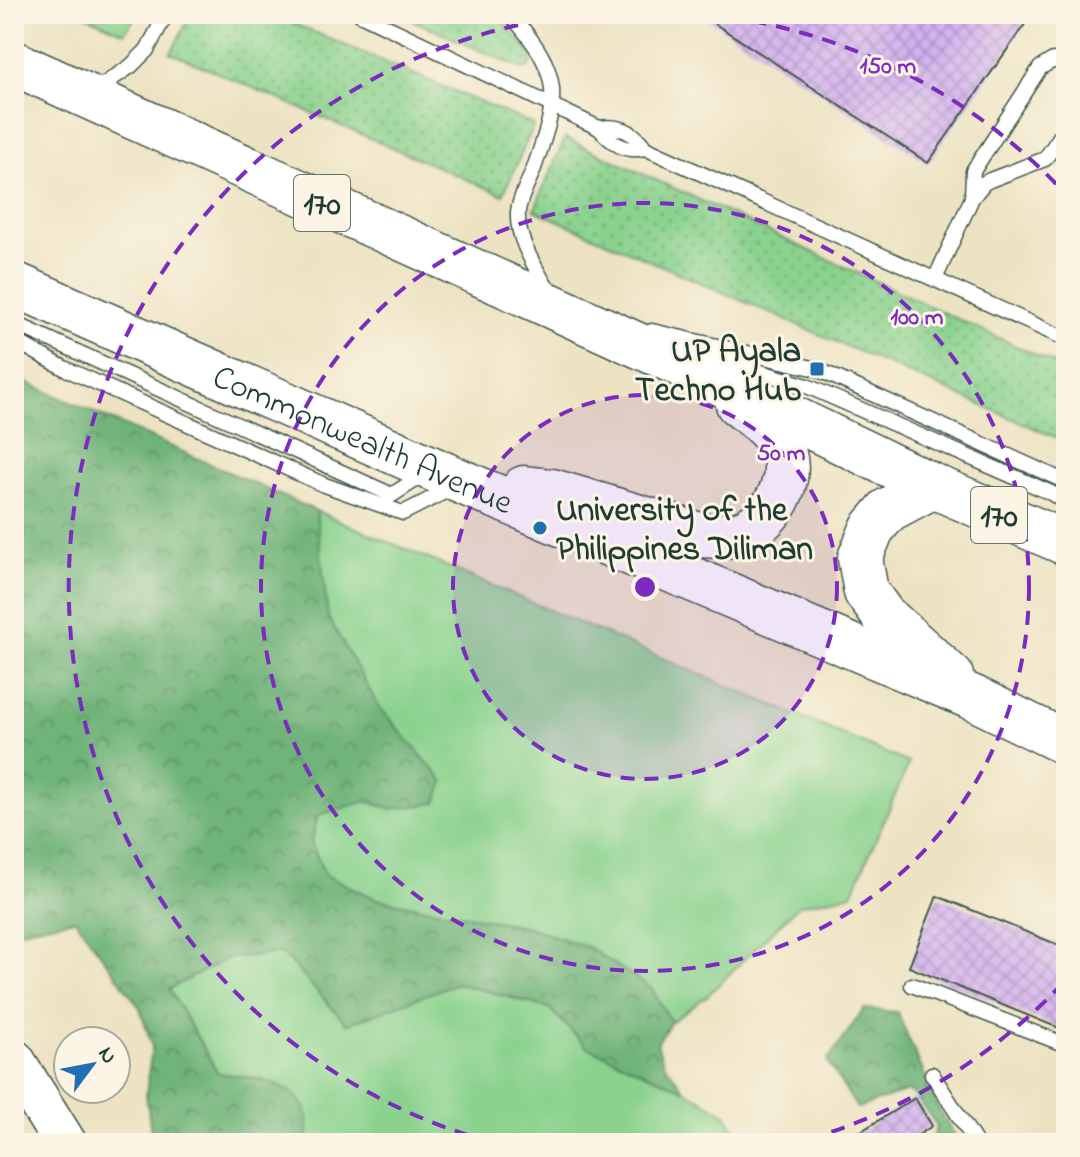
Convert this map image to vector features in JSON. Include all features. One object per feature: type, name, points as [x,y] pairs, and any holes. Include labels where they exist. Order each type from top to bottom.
[{"type":"main road","name":"170","points":[[14,63],[706,376],[933,486],[1066,543]]},
{"type":"main road","name":"Commonwealth Avenue","points":[[14,284],[447,475],[976,699],[1066,743]]},
{"type":"main road","points":[[447,475],[552,491],[700,535],[724,537],[743,532],[758,524],[781,494],[786,477],[786,460],[779,442],[767,428],[706,376]]},
{"type":"main road","points":[[933,486],[888,510],[872,529],[860,558],[866,592],[883,615],[976,699]]},
{"type":"main road","points":[[14,1061],[62,1142]]},
{"type":"lane","points":[[86,96],[131,66],[147,50],[166,14]]},
{"type":"lane","points":[[360,14],[599,128],[615,126],[638,137],[645,148],[1066,339]]},
{"type":"lane","points":[[510,14],[539,51],[552,76],[553,106],[546,134],[518,211],[522,235],[558,310],[807,386],[1051,493],[1066,503]]},
{"type":"lane","points":[[972,198],[973,171],[1040,68],[1053,60],[1066,65]]},
{"type":"lane","points":[[935,279],[972,198],[984,183],[1045,159],[1066,128]]},
{"type":"lane","points":[[558,310],[817,369],[1066,482]]},
{"type":"lane","points":[[14,318],[16,324],[392,495],[447,475]]},
{"type":"lane","points":[[14,340],[64,368],[279,465],[403,513],[447,475]]},
{"type":"lane","points":[[912,985],[1066,1045]]},
{"type":"lane","points":[[932,1074],[976,1143]]},
{"type":"green space","points":[[82,14],[138,14],[124,33]]},
{"type":"green space","points":[[191,14],[271,14],[534,125],[503,195],[171,53]]},
{"type":"green space","points":[[399,14],[496,14],[529,51],[532,62],[522,69]]},
{"type":"green space","points":[[565,138],[1066,369],[1066,442],[534,210]]},
{"type":"green space","points":[[14,377],[316,511],[328,617],[379,707],[444,782],[436,803],[392,809],[366,801],[318,815],[311,843],[325,875],[376,899],[528,927],[589,948],[652,989],[671,1022],[657,1043],[663,1062],[686,1091],[587,1047],[549,1008],[457,983],[347,1024],[282,953],[228,958],[169,989],[218,1073],[280,1086],[300,1101],[307,1115],[308,1143],[159,1143],[151,1132],[146,1094],[152,1046],[140,1008],[75,919],[17,931],[14,926]]},
{"type":"green space","points":[[316,511],[909,763],[852,894],[799,905],[708,995],[671,1022],[652,989],[589,948],[528,927],[376,899],[325,875],[311,843],[318,815],[366,801],[392,809],[444,782],[379,707],[327,616]]},
{"type":"green space","points":[[283,953],[347,1024],[456,983],[549,1008],[587,1047],[686,1091],[726,1114],[744,1143],[308,1143],[306,1110],[262,1079],[218,1073],[169,989],[228,958]]},
{"type":"green space","points":[[864,1009],[897,1012],[942,1115],[960,1143],[931,1143],[937,1126],[915,1095],[908,1091],[857,1108],[827,1061]]},
{"type":"building","points":[[700,14],[1032,14],[928,163]]},
{"type":"building","points":[[937,896],[1066,948],[1066,1031],[909,967]]},
{"type":"building","points":[[915,1098],[932,1126],[906,1143],[842,1143]]},
{"type":"place","name":"UP Ayala Techno Hub","points":[[817,369]]},
{"type":"place","name":"University of the Philippines Diliman","points":[[540,528]]}]
